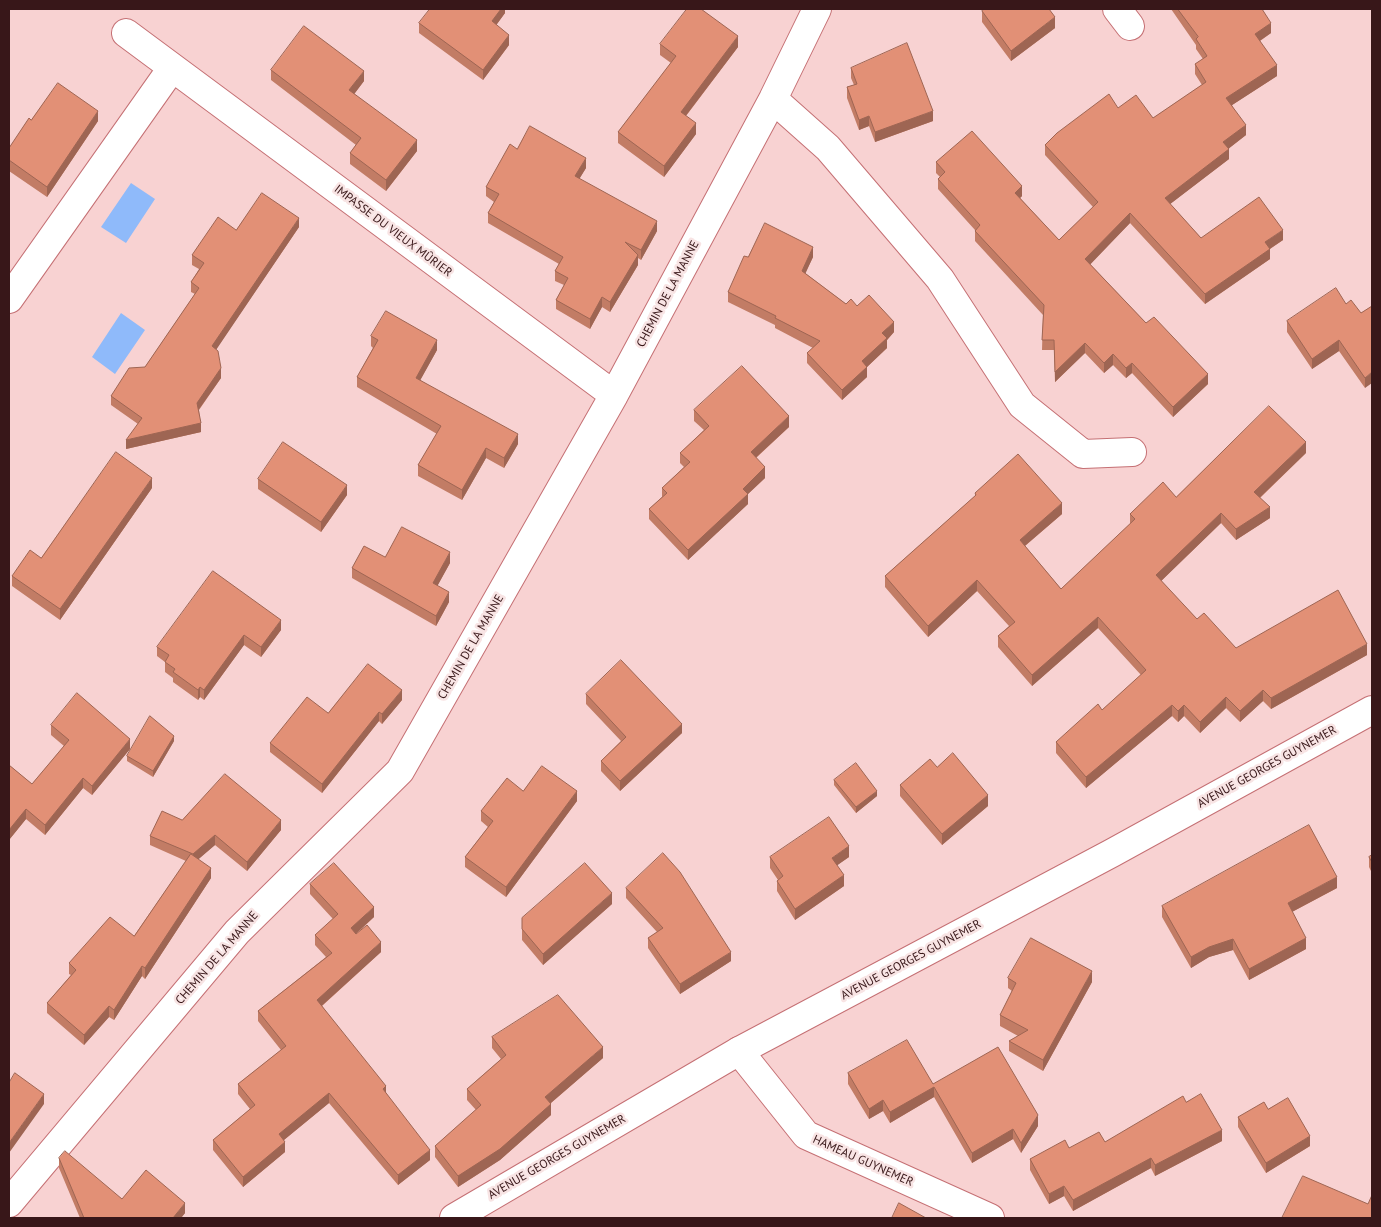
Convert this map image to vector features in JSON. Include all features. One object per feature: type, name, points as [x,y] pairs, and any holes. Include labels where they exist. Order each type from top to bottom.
[{"type":"street","name":"CHEMIN DE LA MANNE","points":[[9,1203],[237,932],[400,771],[614,395],[773,99],[818,9]]},
{"type":"street","name":"IMPASSE DU VIEUX MÛRIER","points":[[126,33],[614,395]]},
{"type":"street","points":[[9,299],[172,68]]},
{"type":"street","points":[[773,99],[828,148],[940,279],[1022,404],[1083,454],[1132,452]]},
{"type":"street","name":"AVENUE GEORGES GUYNEMER","points":[[454,1218],[739,1051],[1121,848],[1372,710]]},
{"type":"street","name":"HAMEAU GUYNEMER","points":[[739,1051],[806,1135],[990,1218]]},
{"type":"water","points":[[131,183],[155,199],[126,243],[101,227]]},
{"type":"water","points":[[121,313],[145,330],[115,374],[92,357]]},
{"type":"building","points":[[430,9],[501,9],[492,21],[509,35],[483,70],[419,23]]},
{"type":"building","points":[[687,9],[701,9],[738,36],[681,112],[696,123],[664,166],[618,132],[676,56],[660,44]]},
{"type":"building","points":[[985,9],[1049,9],[1055,17],[1011,51],[982,11]]},
{"type":"building","points":[[1178,9],[1262,9],[1271,23],[1255,34],[1277,65],[1226,98],[1246,125],[1223,142],[1229,149],[1165,198],[1201,238],[1259,197],[1283,230],[1265,242],[1270,249],[1205,294],[1130,213],[1085,259],[1146,323],[1154,317],[1208,374],[1173,407],[1132,363],[1126,368],[1113,354],[1104,363],[1085,343],[1055,372],[1054,340],[1042,340],[1044,305],[975,231],[980,225],[938,179],[945,172],[936,162],[972,131],[1022,186],[1015,193],[1059,240],[1098,202],[1045,145],[1057,133],[1109,94],[1118,108],[1136,95],[1153,118],[1206,82],[1195,64],[1207,56],[1196,39],[1198,37]]},
{"type":"building","points":[[304,26],[364,71],[349,90],[417,140],[386,180],[350,153],[361,138],[271,70]]},
{"type":"building","points":[[907,43],[933,111],[875,132],[869,116],[859,120],[847,87],[857,84],[851,68]]},
{"type":"building","points":[[58,83],[98,111],[47,187],[9,160],[9,148],[29,118],[31,120]]},
{"type":"building","points":[[530,126],[586,158],[575,176],[657,221],[641,250],[625,242],[638,255],[610,302],[602,297],[590,319],[556,300],[568,278],[555,271],[563,257],[488,213],[499,194],[486,187],[510,144],[517,149]]},
{"type":"building","points":[[262,193],[299,218],[212,346],[218,351],[221,368],[197,403],[201,423],[126,440],[142,418],[111,396],[129,368],[145,367],[199,288],[191,282],[204,263],[192,255],[218,217],[236,230]]},
{"type":"building","points":[[765,223],[813,247],[802,271],[846,304],[851,299],[857,306],[869,295],[894,322],[882,333],[887,338],[862,361],[867,367],[842,390],[807,353],[820,341],[728,292],[744,256],[748,257]]},
{"type":"building","points":[[1336,288],[1346,304],[1351,300],[1361,313],[1372,306],[1372,372],[1365,378],[1339,340],[1312,359],[1287,321]]},
{"type":"building","points":[[386,311],[437,340],[416,378],[518,434],[504,458],[486,448],[462,490],[418,465],[441,426],[357,377],[378,340],[371,336]]},
{"type":"building","points":[[742,366],[789,416],[751,452],[765,467],[743,489],[748,494],[688,550],[649,509],[667,493],[662,488],[690,462],[680,453],[709,426],[694,410]]},
{"type":"building","points":[[1269,406],[1306,442],[1254,492],[1270,507],[1236,529],[1221,513],[1156,575],[1197,619],[1204,613],[1236,648],[1338,590],[1367,644],[1271,698],[1263,690],[1240,711],[1226,697],[1200,722],[1184,705],[1178,711],[1172,705],[1086,777],[1056,742],[1098,704],[1102,710],[1146,670],[1098,617],[1032,675],[998,636],[1015,622],[977,580],[928,626],[885,576],[976,495],[975,493],[1018,454],[1062,503],[1020,540],[1061,589],[1135,519],[1130,514],[1163,482],[1176,497]]},
{"type":"building","points":[[283,442],[347,485],[321,522],[258,479]]},
{"type":"building","points":[[116,452],[152,478],[60,609],[12,576],[30,550],[41,558]]},
{"type":"building","points":[[402,527],[450,552],[433,583],[449,592],[436,616],[352,568],[364,546],[385,557]]},
{"type":"building","points":[[213,571],[281,620],[261,647],[244,635],[204,690],[200,687],[198,690],[173,672],[175,669],[165,662],[169,655],[157,647]]},
{"type":"building","points":[[621,660],[682,724],[620,781],[601,761],[626,737],[586,694]]},
{"type":"building","points":[[368,664],[402,690],[382,714],[379,712],[322,784],[270,743],[307,697],[328,713]]},
{"type":"building","points":[[77,693],[130,739],[92,786],[83,778],[45,825],[26,809],[9,830],[9,765],[32,784],[69,740],[51,725]]},
{"type":"building","points":[[150,716],[174,736],[153,771],[127,756]]},
{"type":"building","points":[[953,753],[988,795],[942,834],[900,785],[930,759],[937,767]]},
{"type":"building","points":[[856,763],[877,791],[856,807],[834,780]]},
{"type":"building","points":[[542,766],[577,791],[506,887],[465,857],[493,821],[481,811],[507,778],[523,791]]},
{"type":"building","points":[[225,774],[281,820],[247,862],[215,835],[193,854],[150,836],[162,811],[182,820]]},
{"type":"building","points":[[829,817],[849,846],[832,858],[844,875],[795,909],[777,881],[783,876],[770,857]]},
{"type":"building","points":[[1309,825],[1337,877],[1288,903],[1306,938],[1249,969],[1233,939],[1209,947],[1191,957],[1162,906]]},
{"type":"building","points":[[663,853],[680,872],[731,952],[680,984],[648,938],[663,928],[626,888]]},
{"type":"building","points":[[191,854],[211,868],[145,968],[142,966],[114,1010],[109,1006],[84,1035],[47,1003],[76,970],[69,963],[110,917],[134,936]]},
{"type":"building","points":[[334,863],[374,907],[351,928],[356,934],[367,925],[381,942],[317,1000],[386,1086],[383,1089],[430,1150],[398,1175],[329,1093],[279,1134],[285,1142],[243,1177],[213,1140],[255,1105],[238,1084],[286,1046],[258,1011],[332,953],[315,935],[338,914],[310,884]]},
{"type":"building","points":[[585,863],[612,893],[543,954],[522,929],[522,918]]},
{"type":"building","points":[[1031,938],[1092,971],[1043,1060],[1009,1041],[1028,1030],[1000,1015],[1016,983],[1008,978]]},
{"type":"building","points":[[558,995],[603,1047],[545,1097],[551,1104],[500,1149],[458,1176],[435,1146],[481,1105],[467,1089],[506,1055],[492,1037]]},
{"type":"building","points":[[907,1040],[933,1084],[998,1047],[1038,1115],[1021,1143],[1013,1129],[972,1153],[934,1087],[890,1112],[883,1100],[869,1109],[848,1073]]},
{"type":"building","points":[[15,1073],[44,1094],[9,1143],[9,1083]]},
{"type":"building","points":[[1201,1094],[1222,1130],[1155,1165],[1151,1158],[1073,1200],[1064,1186],[1049,1194],[1030,1159],[1065,1140],[1069,1148],[1099,1132],[1105,1142],[1183,1096],[1186,1102]]},
{"type":"building","points":[[1288,1098],[1310,1136],[1266,1163],[1238,1117],[1264,1102],[1268,1109]]},
{"type":"building","points":[[65,1151],[122,1199],[146,1170],[185,1203],[173,1218],[84,1218],[59,1158]]},
{"type":"building","points":[[1303,1176],[1368,1204],[1372,1195],[1372,1218],[1282,1218]]},
{"type":"building","points":[[899,1203],[926,1218],[892,1218]]}]
